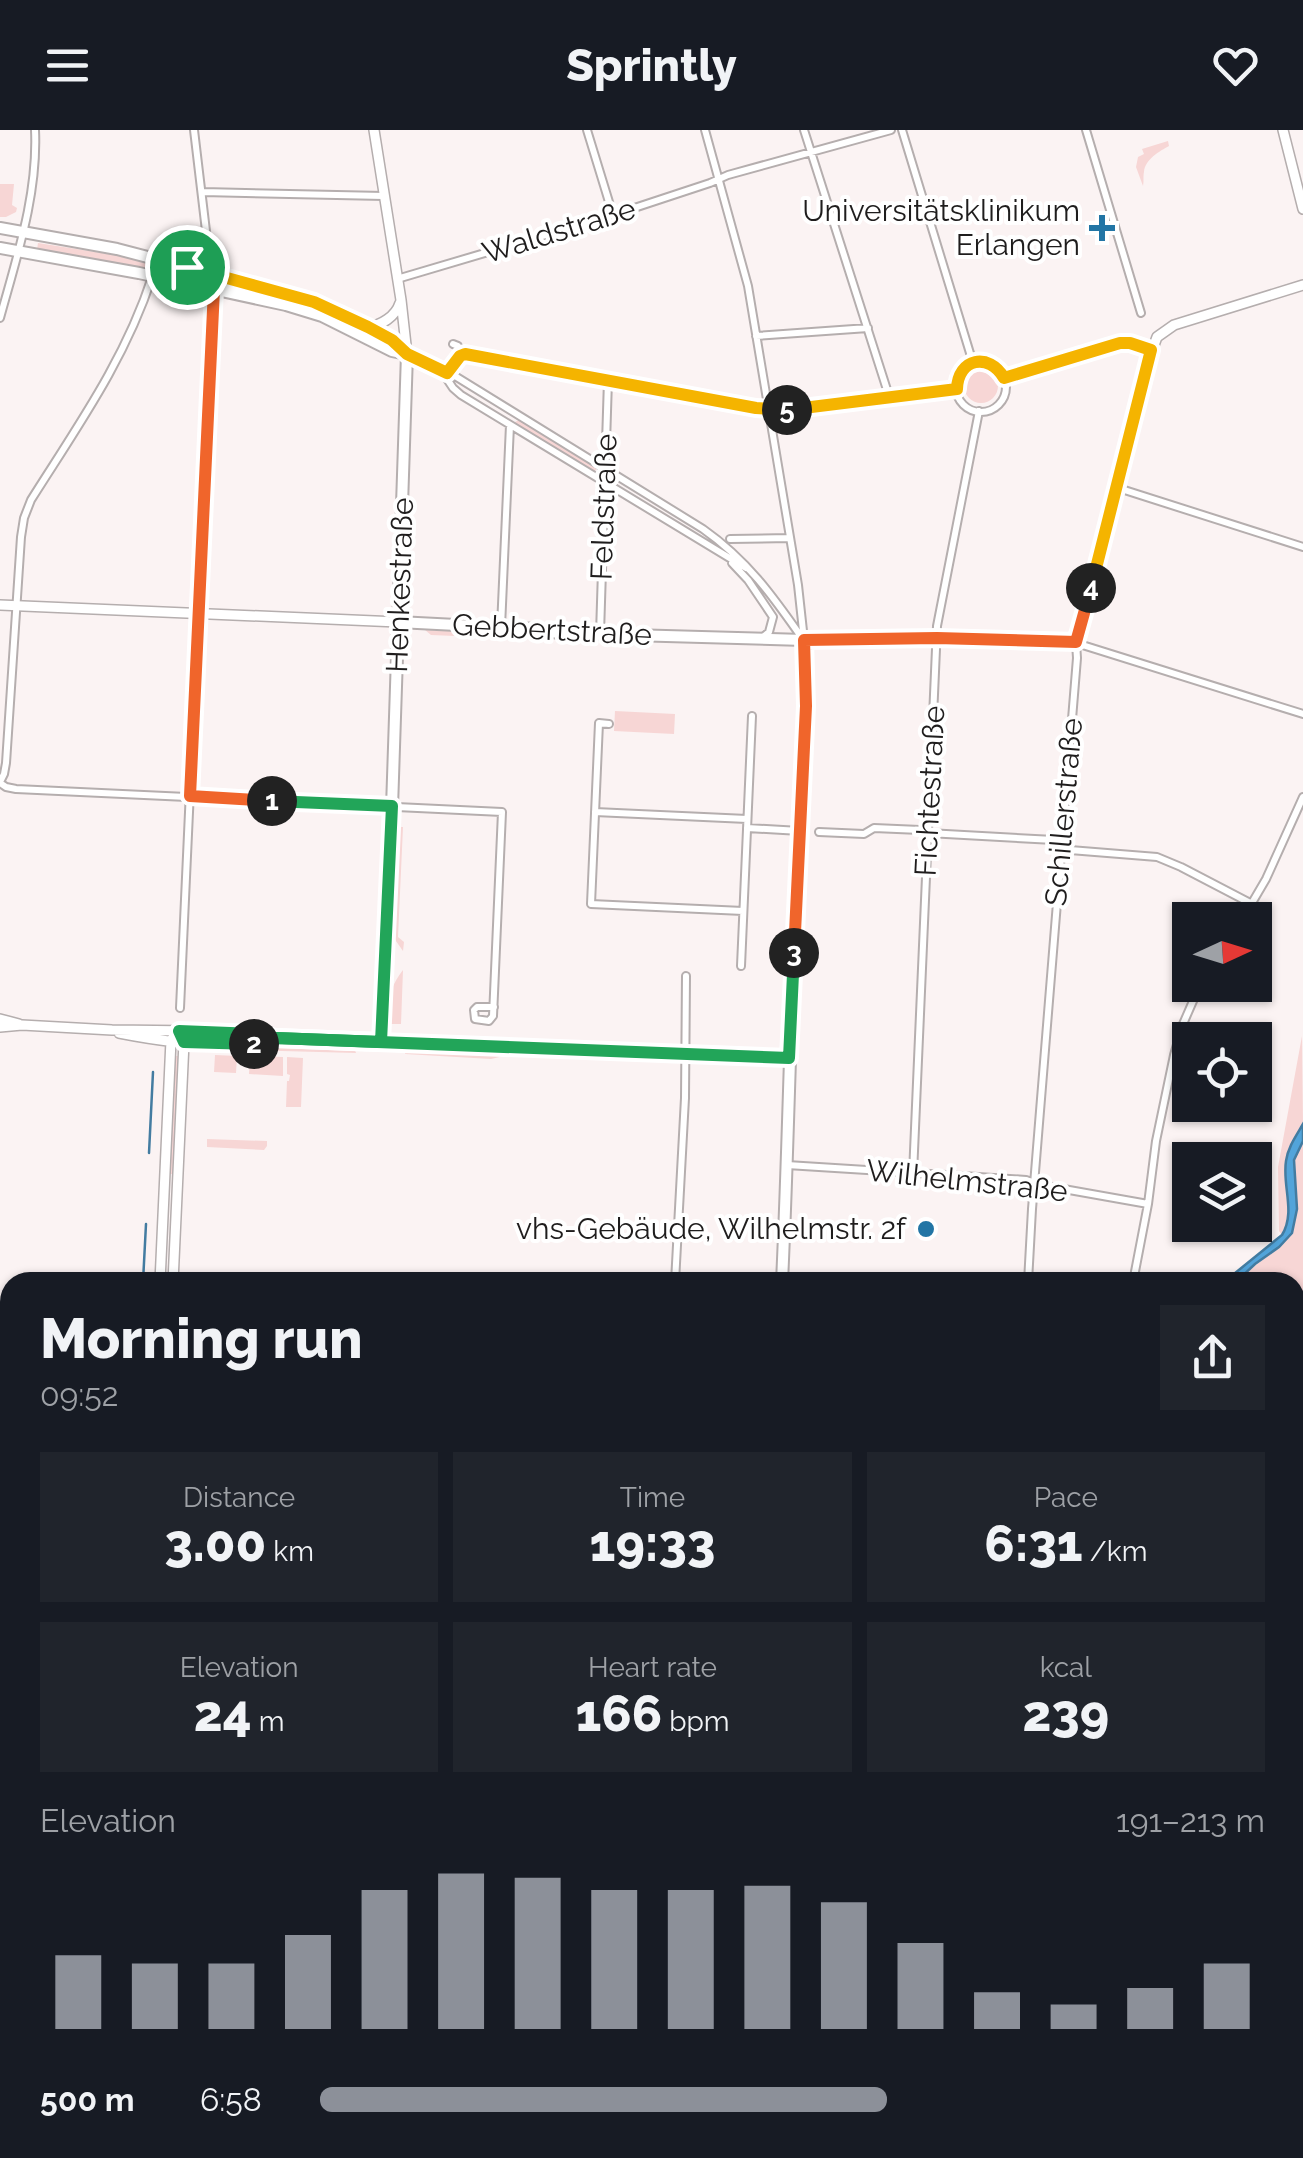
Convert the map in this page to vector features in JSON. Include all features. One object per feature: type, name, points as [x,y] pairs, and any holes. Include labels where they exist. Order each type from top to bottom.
[{"type":"main road","points":[[0,228],[118,250],[314,302],[392,340],[407,354]]},
{"type":"main road","points":[[0,248],[183,282],[305,310],[392,351],[407,354]]},
{"type":"main road","points":[[183,282],[191,276],[187,267]]},
{"type":"main road","name":"Henkestraße","points":[[381,1042],[407,354]]},
{"type":"main road","name":"Gebbertstraße","points":[[398,622],[600,634],[804,640]]},
{"type":"main road","points":[[782,1272],[806,706],[804,640]]},
{"type":"main road","points":[[381,1042],[789,1058]]},
{"type":"street","points":[[0,318],[36,174],[36,130]]},
{"type":"street","points":[[194,130],[211,274]]},
{"type":"street","name":"Henkestraße","points":[[374,130],[407,354]]},
{"type":"street","points":[[587,130],[613,215]]},
{"type":"street","points":[[705,130],[741,254],[804,640]]},
{"type":"street","points":[[804,130],[889,396]]},
{"type":"street","name":"Waldstraße","points":[[398,279],[613,215],[743,170],[891,130]]},
{"type":"street","points":[[902,130],[973,363]]},
{"type":"street","points":[[1086,130],[1141,314]]},
{"type":"street","points":[[1282,130],[1303,210]]},
{"type":"street","points":[[202,192],[384,196]]},
{"type":"street","points":[[152,276],[112,372],[30,500],[24,518],[6,763],[0,782],[16,789],[502,812],[494,1007]]},
{"type":"street","points":[[1004,378],[1120,343],[1151,350],[1157,336],[1174,326],[1303,285]]},
{"type":"street","points":[[180,1008],[214,289]]},
{"type":"street","points":[[368,327],[386,320],[398,310],[401,300]]},
{"type":"street","points":[[756,336],[868,328]]},
{"type":"street","points":[[453,344],[461,355]]},
{"type":"street","name":"Schillerstraße","points":[[1029,1272],[1076,642],[1151,350]]},
{"type":"street","points":[[407,354],[445,372],[714,537],[740,557],[804,640]]},
{"type":"street","points":[[445,372],[465,354],[778,411],[957,389]]},
{"type":"street","points":[[973,363],[990,364],[1004,378],[1006,390],[1002,401],[993,408],[978,411],[963,403],[957,389],[960,373],[973,363]]},
{"type":"street","points":[[445,372],[452,388],[460,394],[753,572]]},
{"type":"street","name":"Feldstraße","points":[[600,634],[608,380]]},
{"type":"street","name":"Fichtestraße","points":[[913,1174],[937,638],[978,411]]},
{"type":"street","points":[[501,627],[510,425]]},
{"type":"street","points":[[1116,487],[1303,547]]},
{"type":"street","points":[[708,544],[714,537]]},
{"type":"street","points":[[730,539],[790,538]]},
{"type":"street","points":[[724,556],[748,580],[773,617],[769,632],[761,638]]},
{"type":"street","name":"Gebbertstraße","points":[[0,605],[398,622]]},
{"type":"street","points":[[804,640],[1076,642],[1303,714]]},
{"type":"street","points":[[741,966],[752,716]]},
{"type":"street","points":[[609,724],[599,723],[591,904],[743,911]]},
{"type":"street","points":[[1253,902],[1303,797]]},
{"type":"street","points":[[595,812],[800,830]]},
{"type":"street","points":[[820,832],[920,830],[1054,840],[1070,850],[1157,856],[1248,902]]},
{"type":"street","points":[[676,1272],[686,976]]},
{"type":"street","points":[[1134,1272],[1174,1054],[1193,1002]]},
{"type":"street","points":[[0,1020],[22,1025]]},
{"type":"street","points":[[0,1027],[257,1034],[381,1042]]},
{"type":"street","points":[[112,1030],[184,1042],[254,1044],[276,1038]]},
{"type":"street","points":[[160,1272],[172,1040],[179,1031]]},
{"type":"street","points":[[174,1272],[184,1042],[179,1031]]},
{"type":"street","name":"Wilhelmstraße","points":[[786,1165],[996,1178],[1148,1204]]},
{"type":"street","points":[[164,1190],[178,1191]]},
{"type":"shaded area","points":[[1168,141],[1169,146],[1147,163],[1143,186],[1136,167],[1138,157],[1144,154],[1142,149]]},
{"type":"shaded area","points":[[0,184],[14,184],[12,205],[17,208],[6,217],[0,217]]},
{"type":"shaded area","points":[[38,243],[121,256],[188,273],[186,278],[37,250]]},
{"type":"shaded area","points":[[981,369],[993,374],[998,386],[993,398],[981,403],[969,398],[964,386],[969,374]]},
{"type":"shaded area","points":[[519,420],[597,466],[596,470],[513,423]]},
{"type":"shaded area","points":[[425,630],[531,634],[550,640],[431,635]]},
{"type":"shaded area","points":[[615,711],[675,714],[674,734],[614,731]]},
{"type":"shaded area","points":[[399,827],[403,827],[398,937],[404,942],[403,951],[391,934]]},
{"type":"shaded area","points":[[403,970],[401,1024],[391,1024],[390,995]]},
{"type":"shaded area","points":[[1302,1036],[1303,1124],[1291,1145],[1288,1221],[1282,1235],[1278,1167]]},
{"type":"shaded area","points":[[269,1046],[355,1050],[356,1053],[240,1050]]},
{"type":"shaded area","points":[[406,1050],[508,1055],[491,1059],[405,1054]]},
{"type":"shaded area","points":[[215,1055],[237,1056],[236,1073],[214,1072]]},
{"type":"shaded area","points":[[174,1056],[178,1056],[175,1174],[169,1174]]},
{"type":"shaded area","points":[[250,1056],[283,1057],[283,1076],[249,1074]]},
{"type":"shaded area","points":[[287,1057],[303,1058],[301,1107],[286,1107],[290,1075]]},
{"type":"shaded area","points":[[207,1139],[267,1141],[267,1146],[264,1150],[207,1147]]},
{"type":"shaded area","points":[[1303,1141],[1303,1272],[1247,1272],[1292,1233],[1294,1160]]},
{"type":"water","points":[[1303,1124],[1303,1141],[1294,1160],[1297,1209],[1292,1233],[1247,1272],[1236,1272],[1282,1235],[1286,1226],[1285,1170],[1290,1146]]},
{"type":"waterway","points":[[149,1153],[153,1072]]},
{"type":"waterway","points":[[144,1272],[146,1224]]},
{"type":"place","name":"Universitätsklinikum Erlangen","points":[[1102,228]]},
{"type":"place","name":"vhs-Gebäude, Wilhelmstr. 2f","points":[[926,1229]]},
{"type":"route","points":[[187,267],[314,302],[392,340],[407,354],[442,372],[447,373],[465,354],[778,411],[957,389],[962,370],[977,362],[990,364],[1004,378],[1120,343],[1151,350],[1076,642],[804,640],[805,721],[789,1058],[276,1038],[254,1044],[184,1042],[179,1031],[381,1042],[392,824],[392,806],[190,796],[214,289],[183,282],[191,276],[187,267]]}]
